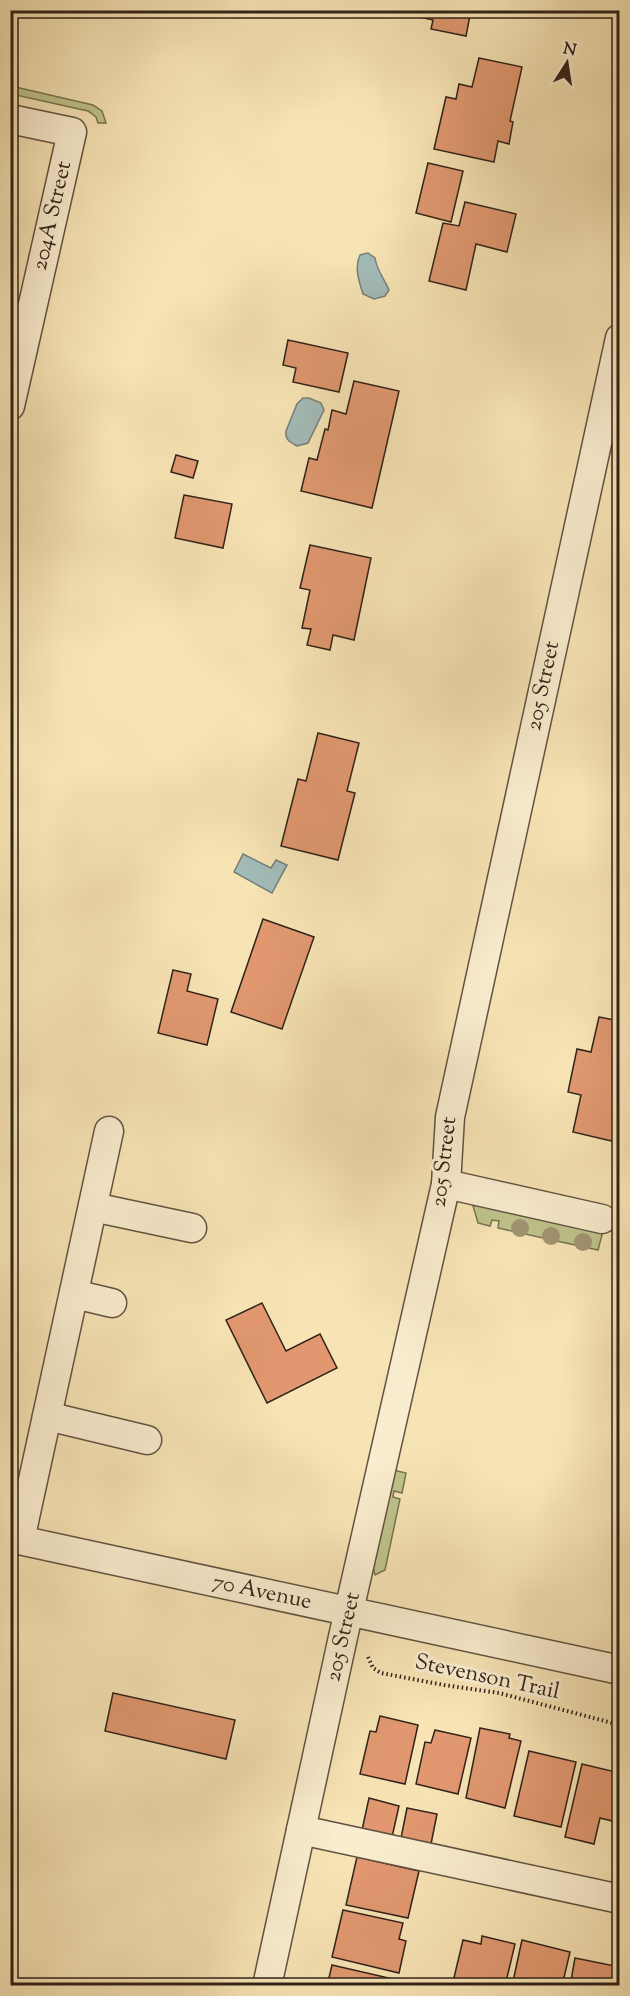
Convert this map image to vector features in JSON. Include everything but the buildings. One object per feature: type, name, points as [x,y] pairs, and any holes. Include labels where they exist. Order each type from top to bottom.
[{"type":"street","name":"204A Street","points":[[10,119],[72,132],[10,406]]},
{"type":"street","name":"205 Street","points":[[267,1986],[446,1184],[450,1117],[620,338]]},
{"type":"street","points":[[15,1539],[47,1416],[109,1131]]},
{"type":"street","points":[[446,1184],[602,1219]]},
{"type":"street","points":[[93,1207],[192,1228]]},
{"type":"street","points":[[74,1294],[112,1303]]},
{"type":"street","points":[[47,1416],[147,1440]]},
{"type":"street","name":"70 Avenue","points":[[15,1539],[620,1670]]},
{"type":"street","points":[[301,1830],[620,1899]]},
{"type":"path","name":"Stevenson Trail","points":[[368,1651],[373,1668],[381,1673],[499,1693],[620,1725]]},
{"type":"green space","points":[[11,86],[93,105],[102,111],[106,123],[98,123],[96,117],[88,111],[11,94]]},
{"type":"green space","points":[[481,1205],[603,1231],[598,1250],[498,1228],[499,1221],[492,1220],[490,1226],[478,1223],[473,1206]]},
{"type":"green space","points":[[393,1470],[406,1473],[402,1493],[394,1491],[393,1497],[400,1499],[385,1570],[375,1575],[373,1567]]},
{"type":"water","points":[[368,253],[375,258],[389,290],[385,296],[374,299],[363,294],[358,274],[357,265],[360,255]]},
{"type":"water","points":[[303,398],[321,403],[324,410],[308,443],[297,446],[287,439],[286,431],[297,404]]},
{"type":"water","points":[[243,854],[271,868],[276,860],[287,865],[272,893],[234,872]]}]
